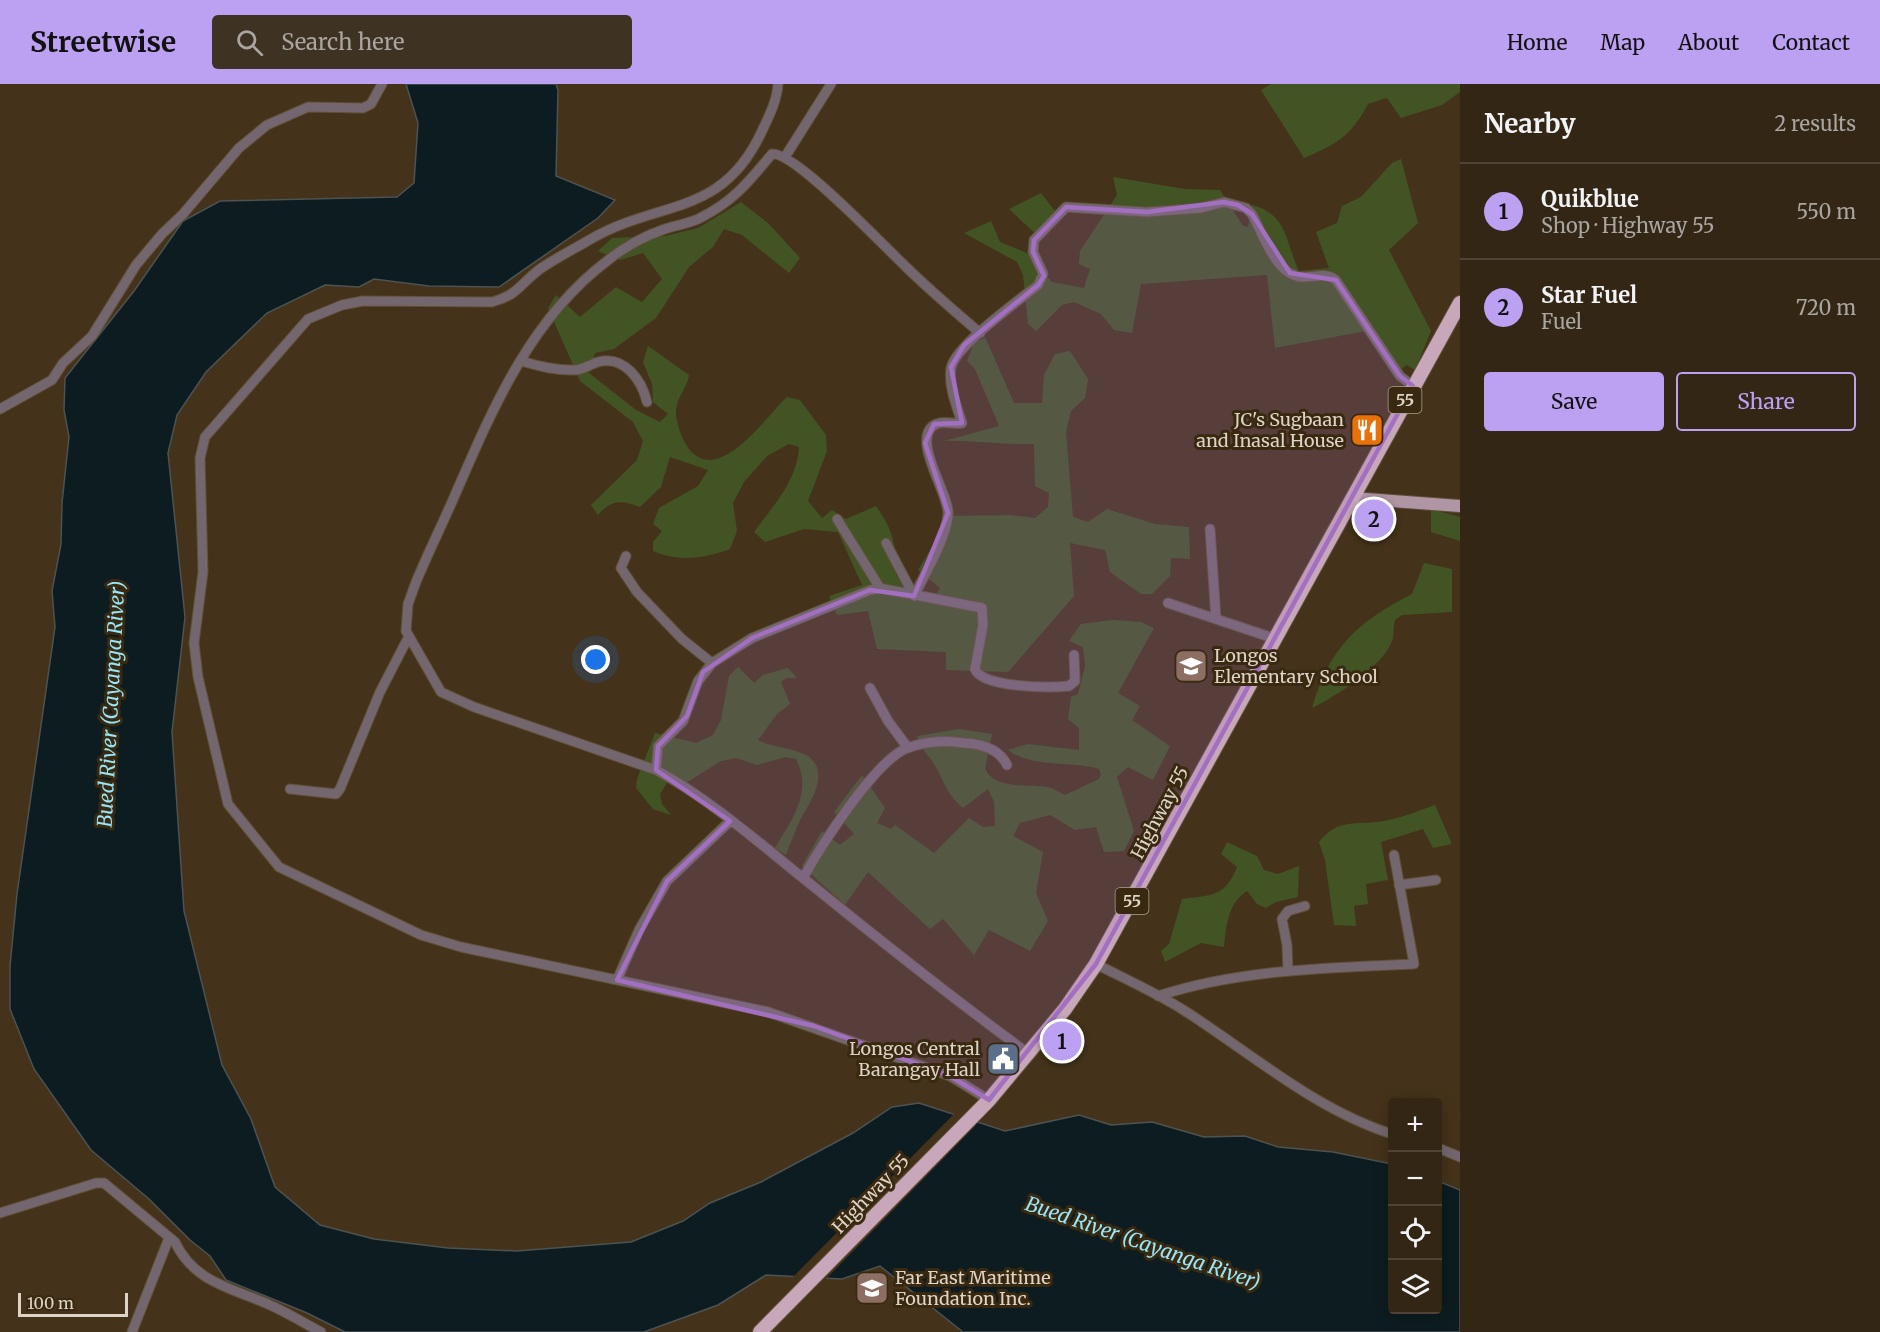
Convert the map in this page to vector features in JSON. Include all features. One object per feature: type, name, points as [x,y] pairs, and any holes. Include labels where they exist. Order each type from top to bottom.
[{"type":"highway","name":"Highway 55","points":[[760,1332],[989,1100],[1029,1054],[1096,964],[1352,498],[1406,381],[1460,303]]},
{"type":"main road","points":[[1352,498],[1460,506]]},
{"type":"street","points":[[0,409],[52,380],[63,363],[92,336],[136,265],[239,148],[267,125],[308,107],[363,108],[371,104],[382,84]]},
{"type":"street","points":[[778,84],[778,96],[758,140],[746,163],[733,176],[683,206],[616,226],[601,233],[540,269],[510,297],[492,302],[363,301],[342,304],[308,319],[205,437],[200,458],[203,572],[194,643],[198,677],[228,804],[279,867],[422,935],[461,947],[768,1012],[814,1026],[950,1076],[989,1100]]},
{"type":"street","points":[[784,157],[831,84]]},
{"type":"street","points":[[980,333],[901,263],[841,203],[784,157],[772,154],[757,175],[726,203],[700,219],[662,230],[608,260],[560,302],[520,361],[479,441],[429,549],[408,604],[406,624],[409,636],[433,681],[447,696],[656,770],[680,783],[964,1007],[1029,1054]]},
{"type":"street","points":[[914,596],[941,538],[948,513],[926,446],[926,436],[934,424],[944,422],[962,424],[950,380],[951,367],[964,345],[1043,279],[1033,252],[1034,240],[1066,207],[1147,212],[1190,209],[1224,202],[1246,208],[1252,214],[1276,259],[1290,273],[1301,277],[1327,275],[1336,280],[1406,381]]},
{"type":"street","points":[[520,361],[564,370],[582,369],[603,361],[620,365],[636,376],[647,402]]},
{"type":"street","points":[[837,519],[880,588]]},
{"type":"street","points":[[1210,529],[1216,619]]},
{"type":"street","points":[[886,543],[914,596]]},
{"type":"street","points":[[626,556],[621,568],[637,592],[682,639],[712,663]]},
{"type":"street","points":[[656,770],[658,746],[683,722],[698,681],[712,663],[752,638],[859,594],[880,588],[982,608],[983,625],[975,669],[978,675],[985,679],[1030,688],[1069,686],[1075,681],[1074,655]]},
{"type":"street","points":[[1168,603],[1276,639]]},
{"type":"street","points":[[290,789],[328,795],[336,794],[340,789],[380,692],[409,636]]},
{"type":"street","points":[[870,688],[888,721],[908,748]]},
{"type":"street","points":[[803,878],[842,816],[885,765],[908,748],[931,741],[976,744],[997,753],[1006,765]]},
{"type":"street","points":[[616,980],[639,930],[667,880],[730,821]]},
{"type":"street","points":[[1158,996],[1216,980],[1288,970],[1414,964],[1394,855]]},
{"type":"street","points":[[1399,885],[1436,880]]},
{"type":"street","points":[[1288,970],[1287,945],[1281,919],[1288,911],[1305,906]]},
{"type":"street","points":[[1096,964],[1182,1009],[1320,1102],[1362,1124],[1388,1133]]},
{"type":"street","points":[[1442,1150],[1460,1157]]},
{"type":"street","points":[[0,1213],[96,1183],[104,1183],[170,1238],[201,1276],[236,1293],[264,1302],[321,1332]]},
{"type":"street","points":[[132,1332],[170,1238]]},
{"type":"highlighted area","points":[[1224,202],[1238,205],[1252,214],[1290,273],[1336,280],[1400,376],[1413,386],[1096,964],[989,1100],[950,1076],[814,1026],[617,980],[667,881],[730,821],[656,770],[658,746],[687,716],[703,672],[752,638],[870,590],[914,596],[948,513],[925,443],[934,424],[962,423],[951,367],[964,345],[1038,285],[1044,276],[1033,252],[1034,240],[1066,207],[1147,212]]},
{"type":"green space","points":[[1271,84],[1460,84],[1460,92],[1442,105],[1401,118],[1387,98],[1368,104],[1362,115],[1342,138],[1304,158],[1261,90]]},
{"type":"green space","points":[[1401,159],[1418,223],[1389,250],[1431,331],[1415,370],[1407,365],[1394,374],[1366,331],[1275,348],[1267,275],[1141,284],[1132,333],[1114,330],[1101,314],[1074,302],[1062,305],[1036,331],[1028,324],[1023,275],[1017,262],[964,233],[991,221],[1000,242],[1027,253],[1052,282],[1084,288],[1090,269],[1079,264],[1080,251],[1117,195],[1113,177],[1185,189],[1220,190],[1243,226],[1248,227],[1252,205],[1273,215],[1284,230],[1299,271],[1329,268],[1316,232],[1337,223],[1342,206],[1361,197],[1392,163]]},
{"type":"green space","points":[[1041,193],[1055,211],[1040,238],[1009,209]]},
{"type":"green space","points":[[741,202],[769,224],[800,258],[789,273],[742,235],[724,229],[713,247],[689,267],[656,318],[614,349],[595,353],[589,373],[636,410],[660,422],[668,414],[653,402],[652,384],[643,362],[648,346],[689,375],[677,405],[677,419],[686,445],[701,458],[714,459],[728,454],[742,444],[787,397],[800,400],[826,435],[827,451],[808,501],[822,518],[832,510],[846,519],[876,506],[887,523],[893,539],[896,575],[918,594],[935,597],[940,588],[918,570],[939,535],[942,516],[1010,515],[1035,518],[1048,507],[1049,493],[1035,486],[1034,444],[944,441],[999,426],[975,369],[967,361],[974,343],[985,337],[1014,403],[1042,403],[1044,375],[1055,354],[1070,351],[1088,379],[1085,398],[1071,411],[1066,432],[1073,517],[1088,522],[1107,509],[1155,524],[1189,527],[1190,559],[1171,558],[1170,576],[1152,594],[1141,594],[1110,572],[1105,550],[1070,543],[1074,596],[1008,672],[946,670],[946,652],[877,649],[868,611],[837,615],[829,596],[862,585],[838,532],[804,529],[765,542],[754,532],[789,482],[799,447],[789,444],[767,456],[744,482],[733,503],[737,531],[730,549],[691,558],[672,557],[653,551],[653,542],[662,531],[653,524],[659,508],[698,486],[708,470],[670,457],[661,487],[640,507],[617,502],[598,515],[591,505],[637,460],[643,441],[633,422],[580,381],[548,308],[556,295],[580,317],[616,287],[642,302],[662,279],[643,253],[620,260],[598,251],[612,238],[665,236],[698,228]]},
{"type":"green space","points":[[1431,509],[1460,517],[1460,541],[1431,532]]},
{"type":"green space","points":[[1424,563],[1452,569],[1452,612],[1402,615],[1395,620],[1393,638],[1381,659],[1359,679],[1312,708],[1327,669],[1337,653],[1348,639],[1376,615],[1412,594]]},
{"type":"green space","points":[[1113,620],[1141,622],[1154,628],[1118,693],[1140,706],[1132,720],[1170,746],[1153,780],[1128,767],[1117,777],[1134,831],[1124,851],[1104,852],[1096,827],[1075,830],[1050,815],[1020,823],[1013,836],[1043,852],[1036,893],[1048,921],[1030,951],[989,930],[974,955],[943,919],[930,929],[868,872],[845,905],[802,866],[822,831],[840,845],[854,834],[834,812],[862,775],[885,808],[877,823],[891,829],[895,825],[934,853],[969,818],[983,827],[995,826],[994,802],[988,789],[963,808],[949,793],[917,736],[959,729],[992,734],[985,769],[990,776],[1004,783],[1047,787],[1065,795],[1099,779],[1101,774],[1099,769],[1029,760],[1008,750],[1028,744],[1079,750],[1079,728],[1068,719],[1071,697],[1078,694],[1085,666],[1083,647],[1069,641],[1081,624]]},
{"type":"green space","points":[[738,667],[754,683],[763,675],[788,668],[797,678],[786,678],[781,682],[790,704],[777,714],[758,740],[806,755],[817,769],[818,777],[814,794],[786,855],[775,848],[794,816],[801,794],[801,771],[796,759],[786,757],[757,765],[736,758],[721,761],[678,788],[669,780],[660,794],[662,804],[671,815],[653,809],[636,788],[637,779],[655,733],[696,743],[713,735],[721,720],[729,676]]},
{"type":"green space","points":[[1435,805],[1452,844],[1433,848],[1423,829],[1381,842],[1388,880],[1366,884],[1368,904],[1354,906],[1356,926],[1334,925],[1325,860],[1319,842],[1326,834],[1341,826],[1390,820]]},
{"type":"green space","points":[[1227,842],[1257,856],[1264,870],[1278,874],[1299,866],[1298,897],[1276,902],[1266,908],[1257,904],[1247,891],[1232,908],[1227,923],[1224,947],[1201,943],[1165,962],[1161,951],[1169,944],[1182,899],[1216,893],[1228,884],[1232,877],[1237,867],[1221,854]]},
{"type":"water","name":"Bued River (Cayanga River)","points":[[406,84],[556,84],[558,90],[556,176],[615,200],[598,218],[499,287],[429,286],[374,279],[359,287],[325,285],[267,313],[206,372],[177,415],[168,453],[185,617],[172,732],[184,911],[222,1065],[251,1119],[275,1187],[320,1225],[374,1239],[448,1248],[517,1251],[631,1242],[683,1221],[710,1203],[761,1182],[853,1133],[892,1107],[919,1103],[1005,1131],[1079,1115],[1111,1125],[1152,1122],[1204,1137],[1245,1136],[1278,1147],[1333,1152],[1388,1163],[1388,1314],[1442,1314],[1442,1183],[1460,1190],[1460,1332],[963,1332],[880,1266],[842,1279],[766,1275],[718,1305],[644,1332],[345,1332],[307,1313],[226,1280],[210,1256],[190,1240],[149,1199],[91,1150],[34,1069],[10,1009],[10,966],[17,894],[55,627],[52,591],[61,544],[62,503],[69,437],[64,410],[65,378],[134,291],[183,221],[220,201],[397,197],[414,183],[418,123]]},
{"type":"pier","points":[[956,1112],[967,1116],[976,1125],[824,1281],[791,1279]]},
{"type":"place","name":"JC's Sugbaan and Inasal House","points":[[1367,430]]},
{"type":"place","name":"Star Fuel","points":[[1374,519]]},
{"type":"place","name":"Longos Elementary School","points":[[1191,666]]},
{"type":"place","name":"Quikblue","points":[[1062,1041]]},
{"type":"place","name":"Longos Central Barangay Hall","points":[[1003,1059]]},
{"type":"place","name":"Far East Maritime Foundation Inc.","points":[[872,1288]]}]
